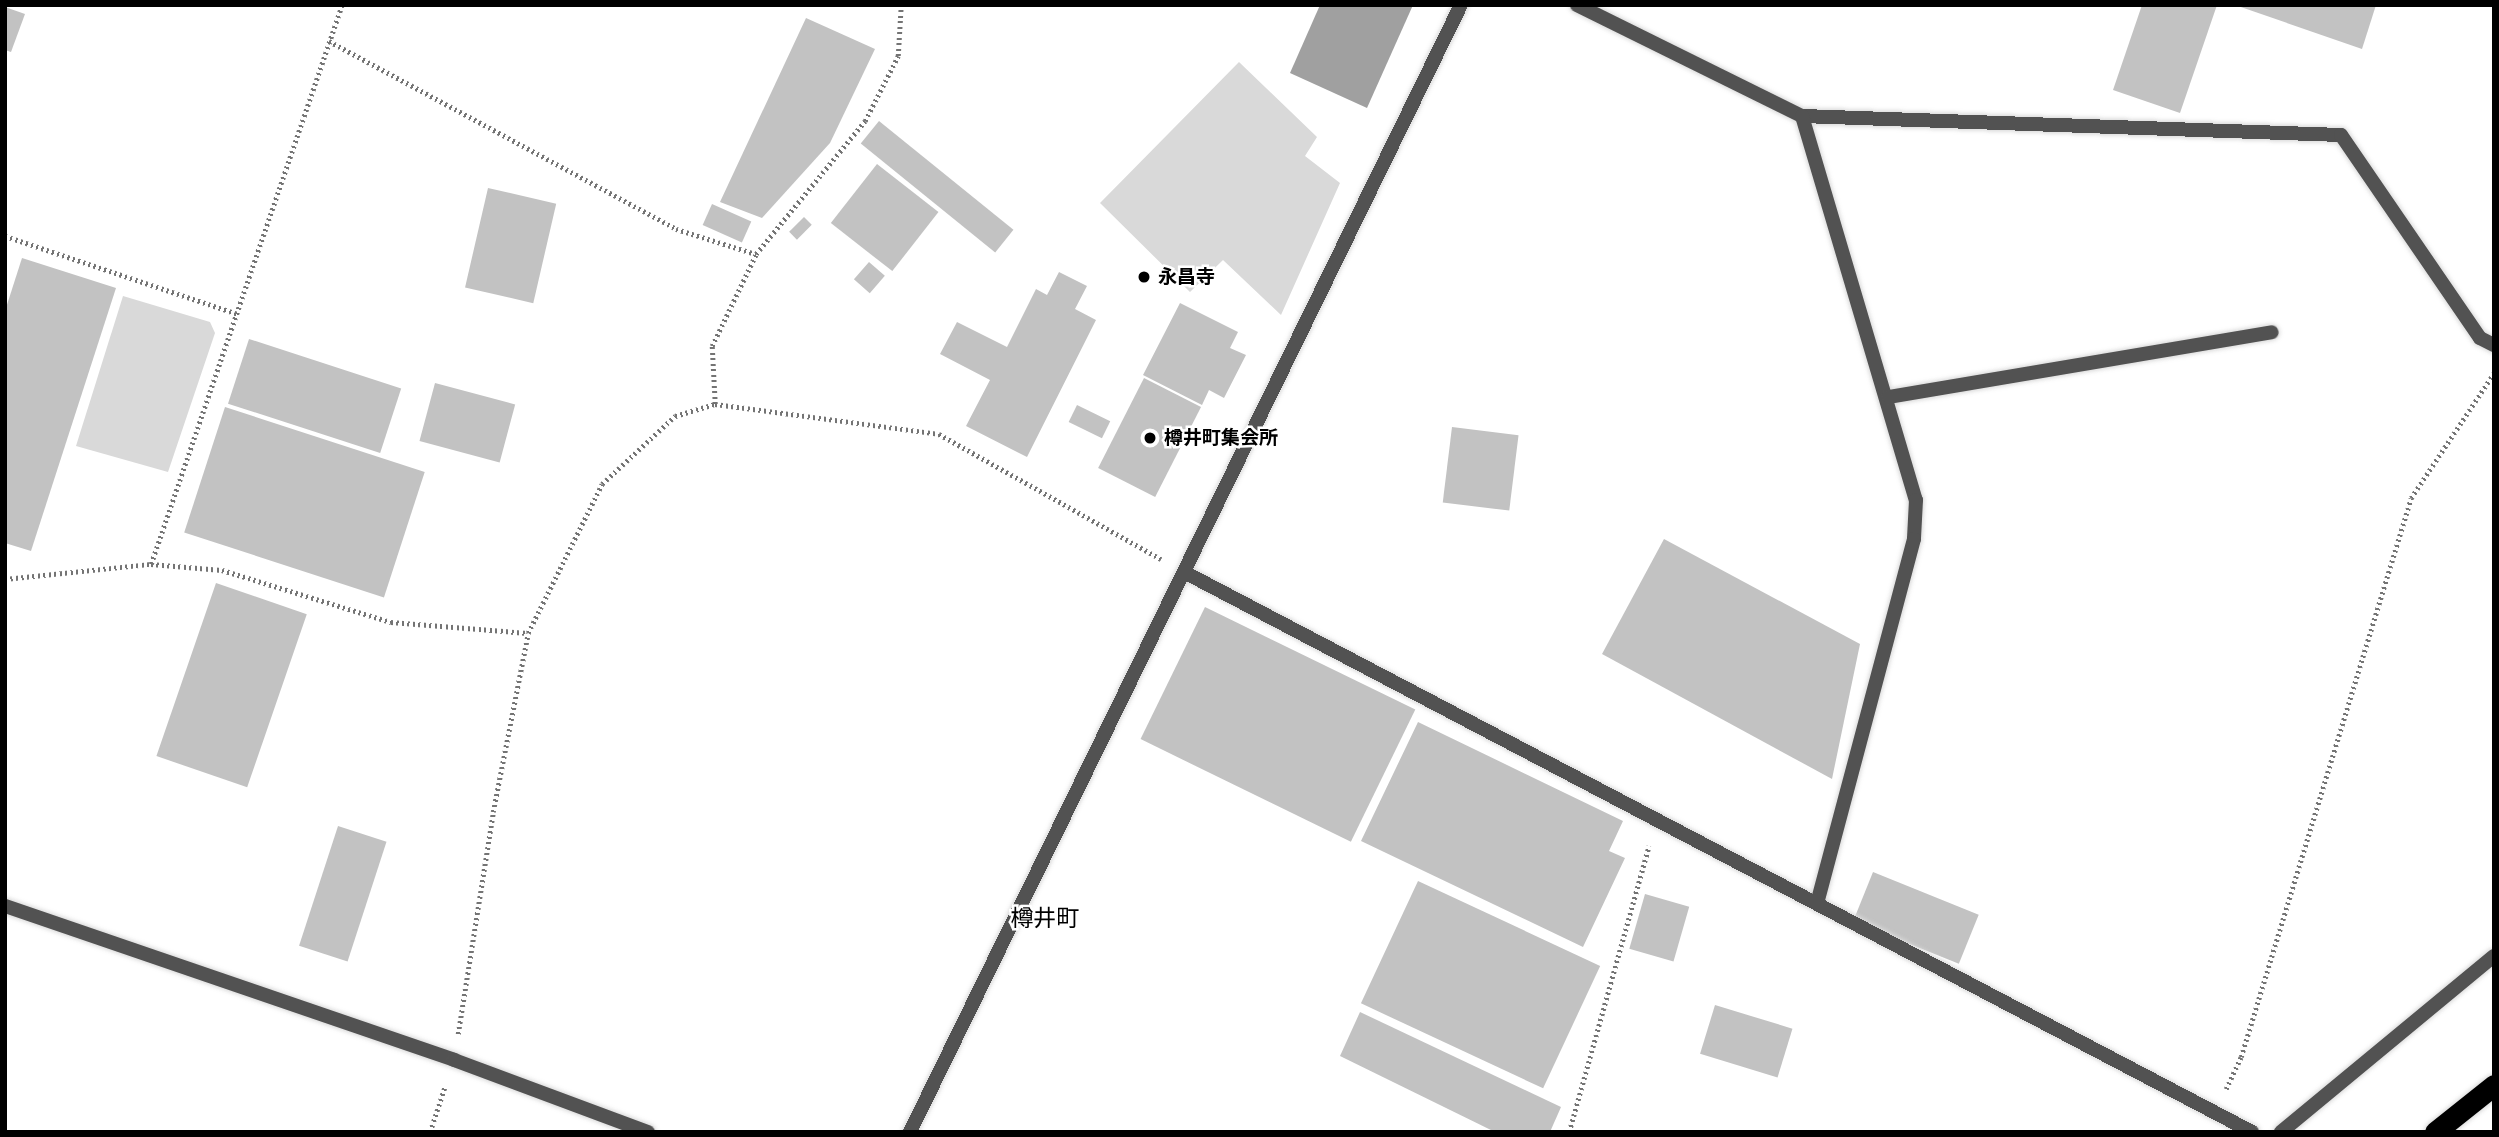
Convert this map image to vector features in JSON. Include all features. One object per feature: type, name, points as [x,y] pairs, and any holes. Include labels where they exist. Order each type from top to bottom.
[{"type":"highway","points":[[2435,1132],[2494,1085]]},
{"type":"street","points":[[910,1132],[1461,5]]},
{"type":"street","points":[[1577,5],[1802,116],[2341,135],[2480,338],[2494,345]]},
{"type":"street","points":[[1802,116],[1889,397],[1916,500],[1914,539],[1818,900]]},
{"type":"street","points":[[1889,397],[2272,332]]},
{"type":"street","points":[[1184,572],[1818,900],[1984,995],[2214,1115],[2252,1132]]},
{"type":"street","points":[[5,906],[454,1060],[648,1132]]},
{"type":"street","points":[[2281,1132],[2494,957]]},
{"type":"path","points":[[151,564],[342,5]]},
{"type":"path","points":[[715,404],[712,346],[756,254],[865,121],[898,56],[901,5]]},
{"type":"path","points":[[329,41],[676,229],[756,254]]},
{"type":"path","points":[[5,236],[238,314]]},
{"type":"path","points":[[2214,1115],[2241,1057],[2411,498],[2494,373]]},
{"type":"path","points":[[430,1132],[454,1060],[493,812],[528,633],[602,484],[675,416],[715,404],[939,435],[1184,572]]},
{"type":"path","points":[[5,579],[151,564],[222,570],[391,622],[528,633]]},
{"type":"path","points":[[1569,1132],[1657,818]]},
{"type":"shaded area","points":[[1320,5],[1413,5],[1367,108],[1290,73]]},
{"type":"shaded area","points":[[1239,62],[1317,137],[1305,156],[1340,183],[1281,315],[1223,260],[1190,292],[1100,203]]},
{"type":"shaded area","points":[[123,296],[210,322],[215,333],[168,472],[76,446]]},
{"type":"building","points":[[2142,5],[2217,5],[2180,113],[2113,90]]},
{"type":"building","points":[[2235,5],[2376,5],[2362,49]]},
{"type":"building","points":[[5,7],[25,14],[11,52],[5,50]]},
{"type":"building","points":[[806,18],[875,49],[830,143],[762,218],[720,202]]},
{"type":"building","points":[[879,121],[1013,230],[995,252],[861,144]]},
{"type":"building","points":[[877,164],[938,212],[892,271],[831,223]]},
{"type":"building","points":[[488,188],[556,204],[533,303],[465,287]]},
{"type":"building","points":[[712,204],[751,221],[742,243],[703,225]]},
{"type":"building","points":[[804,217],[812,225],[797,240],[789,232]]},
{"type":"building","points":[[22,258],[116,288],[31,551],[5,543],[5,311]]},
{"type":"building","points":[[869,262],[885,276],[870,293],[854,279]]},
{"type":"building","points":[[1059,272],[1087,286],[1075,309],[1096,320],[1027,457],[966,426],[990,380],[940,354],[957,322],[1007,347],[1036,289],[1047,295]]},
{"type":"building","points":[[1180,303],[1238,332],[1230,348],[1246,355],[1224,398],[1209,390],[1202,405],[1143,375]]},
{"type":"building","points":[[249,339],[401,388],[380,453],[228,404]]},
{"type":"building","name":"樽井町集会所","points":[[1144,378],[1201,407],[1155,497],[1098,468]]},
{"type":"building","points":[[435,383],[515,404],[500,462],[419,441]]},
{"type":"building","points":[[1077,405],[1110,421],[1102,438],[1069,422]]},
{"type":"building","points":[[225,407],[425,472],[384,597],[184,533]]},
{"type":"building","points":[[1452,427],[1519,435],[1509,511],[1443,502]]},
{"type":"building","points":[[1664,539],[1860,644],[1832,779],[1602,654]]},
{"type":"building","points":[[216,583],[307,614],[247,787],[156,756]]},
{"type":"building","points":[[1205,607],[1415,710],[1351,842],[1141,739]]},
{"type":"building","points":[[1418,722],[1623,821],[1609,851],[1625,858],[1583,947],[1361,841]]},
{"type":"building","points":[[338,826],[387,842],[348,962],[299,946]]},
{"type":"building","points":[[1873,872],[1979,915],[1959,964],[1853,921]]},
{"type":"building","points":[[1418,881],[1600,966],[1543,1088],[1361,1003]]},
{"type":"building","points":[[1645,894],[1689,907],[1674,961],[1629,949]]},
{"type":"building","points":[[1715,1005],[1792,1029],[1778,1077],[1700,1054]]},
{"type":"building","points":[[1360,1012],[1561,1107],[1550,1132],[1495,1132],[1340,1056]]},
{"type":"place","name":"永昌寺","points":[[1144,277]]},
{"type":"place","name":"樽井町集会所","points":[[1150,438]]},
{"type":"district","name":"樽井町","points":[[1045,918]]}]
